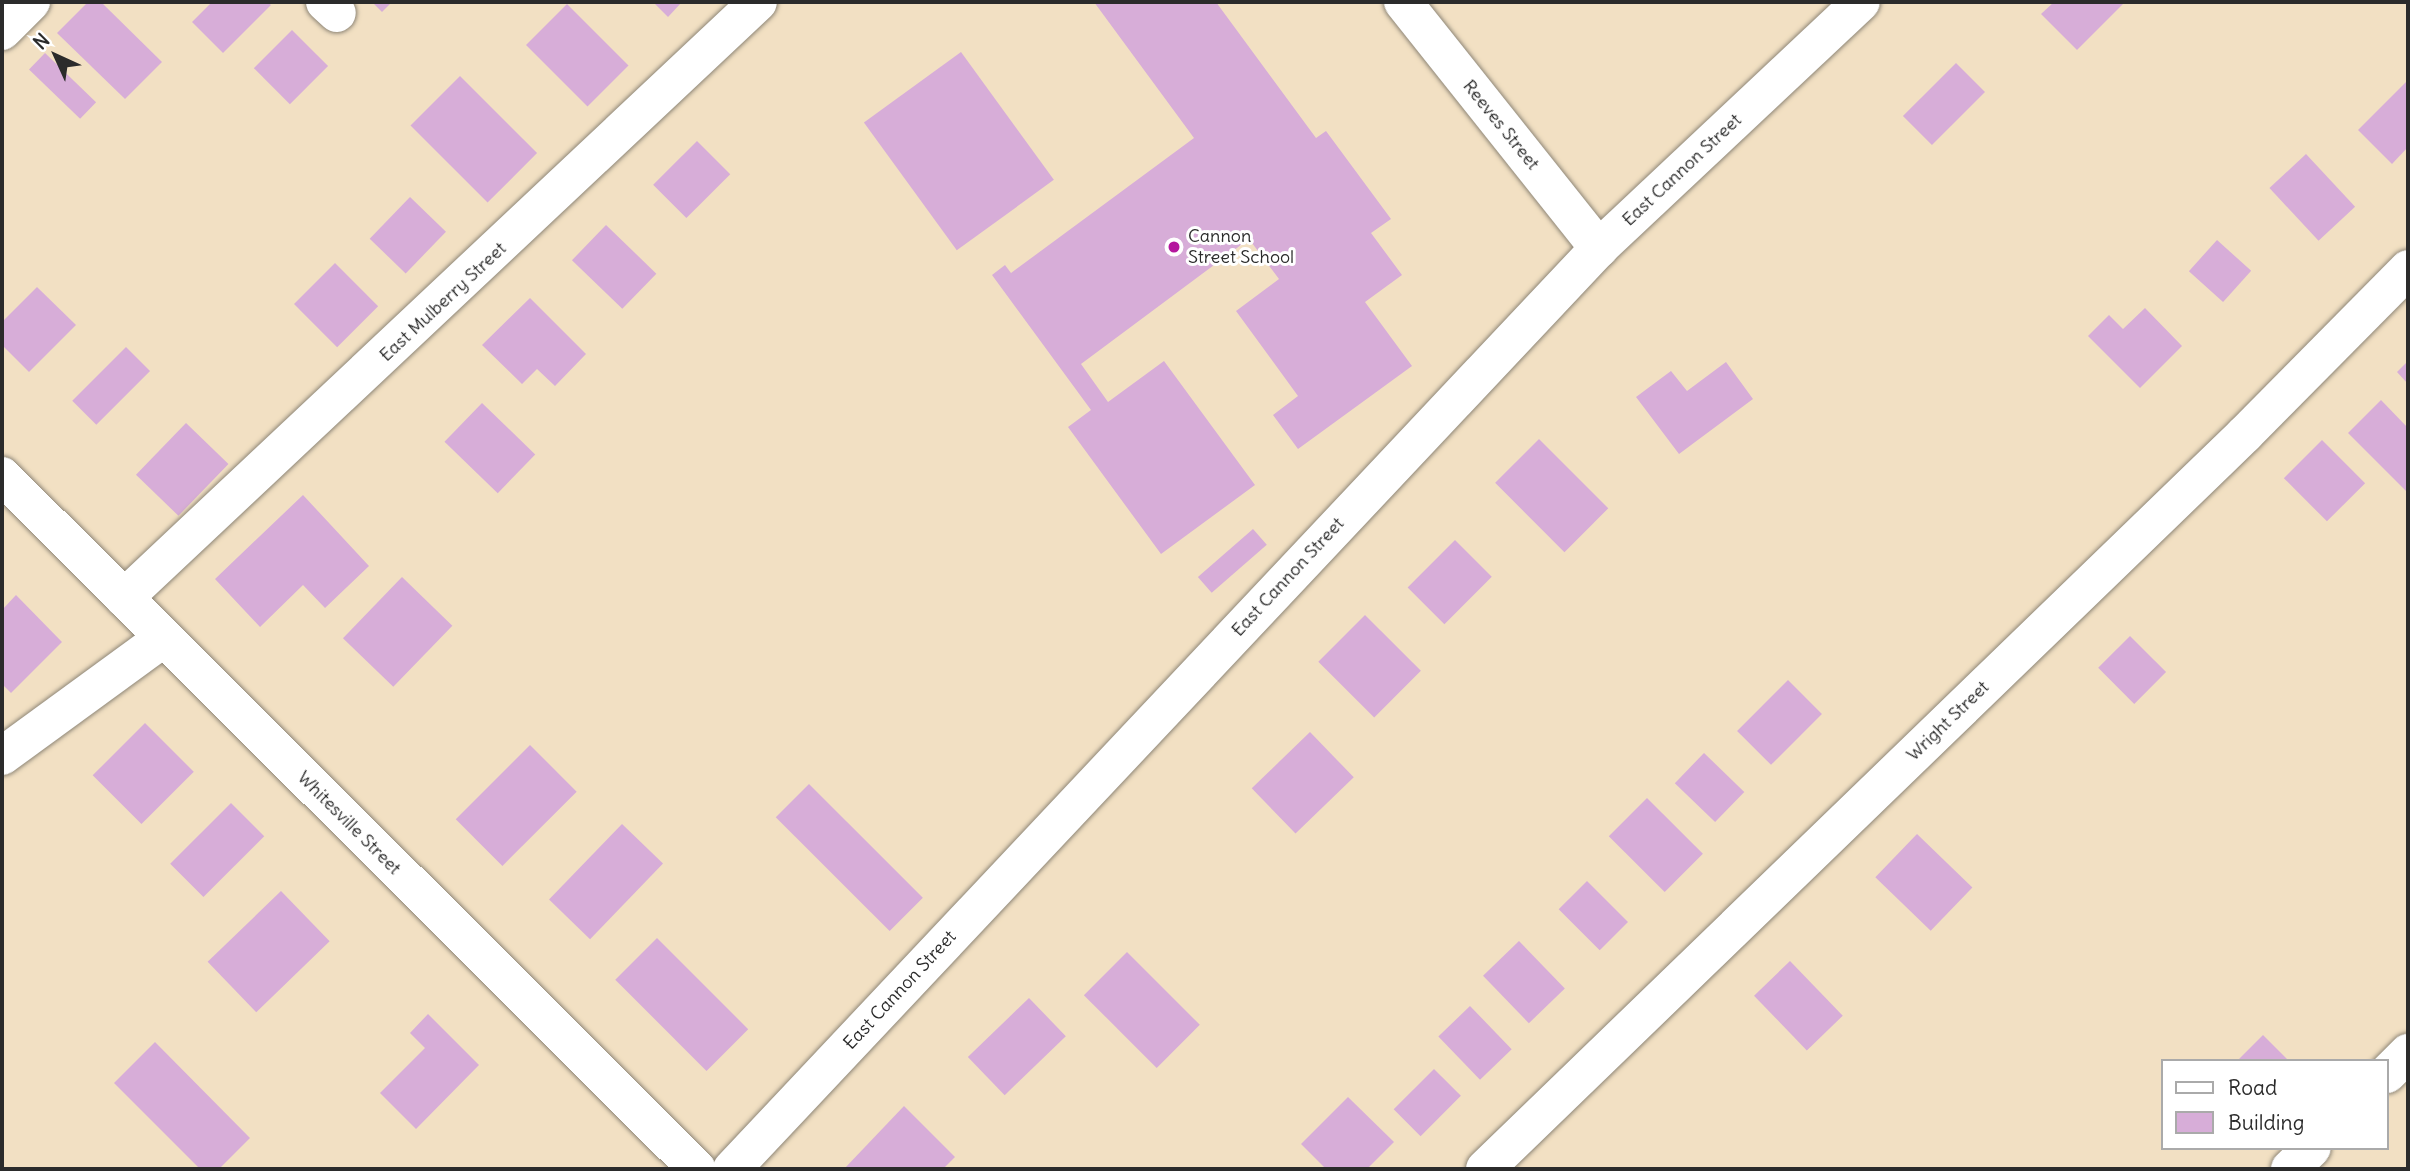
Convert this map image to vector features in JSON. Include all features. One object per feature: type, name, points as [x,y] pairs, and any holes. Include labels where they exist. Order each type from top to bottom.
[{"type":"street","points":[[2,31],[31,2]]},
{"type":"street","name":"East Mulberry Street","points":[[124,598],[758,2]]},
{"type":"street","name":"Reeves Street","points":[[1403,2],[1599,248]]},
{"type":"street","name":"East Cannon Street","points":[[732,1169],[1599,248],[1861,2]]},
{"type":"street","name":"Wright Street","points":[[1485,1169],[2245,434],[2408,269]]},
{"type":"street","name":"Whitesville Street","points":[[2,476],[697,1169]]},
{"type":"street","points":[[2,756],[164,638]]},
{"type":"street","points":[[2389,1072],[2408,1053]]},
{"type":"street","points":[[2290,1169],[2310,1150]]},
{"type":"building","points":[[88,2],[101,2],[162,62],[125,99],[57,33]]},
{"type":"building","points":[[212,2],[267,2],[271,5],[223,53],[192,22]]},
{"type":"building","points":[[372,2],[392,2],[382,12]]},
{"type":"building","points":[[653,2],[682,2],[668,17]]},
{"type":"building","points":[[1094,2],[1216,2],[1316,138],[1326,131],[1391,219],[1371,233],[1402,275],[1365,302],[1412,366],[1298,449],[1273,415],[1298,396],[1236,311],[1279,279],[1249,239],[1081,364],[1108,402],[1164,361],[1255,485],[1161,554],[1068,427],[1091,410],[992,275],[1005,265],[1011,273],[1194,138]]},
{"type":"building","points":[[2054,2],[2125,2],[2077,50],[2041,14]]},
{"type":"building","points":[[567,4],[629,66],[588,107],[526,45]]},
{"type":"building","points":[[292,30],[328,66],[290,104],[254,68]]},
{"type":"building","points":[[961,52],[1054,180],[957,250],[864,123]]},
{"type":"building","points":[[45,53],[96,102],[80,119],[29,70]]},
{"type":"building","points":[[1956,63],[1985,92],[1932,145],[1903,116]]},
{"type":"building","points":[[460,76],[537,153],[488,203],[411,125]]},
{"type":"building","points":[[2408,80],[2408,147],[2392,164],[2358,130]]},
{"type":"building","points":[[697,141],[730,174],[686,218],[653,185]]},
{"type":"building","points":[[2306,154],[2355,207],[2319,241],[2269,188]]},
{"type":"building","points":[[410,197],[446,232],[406,273],[370,239]]},
{"type":"building","points":[[606,225],[656,274],[622,309],[572,260]]},
{"type":"building","points":[[2217,240],[2251,271],[2223,302],[2189,271]]},
{"type":"building","points":[[335,263],[378,306],[337,347],[294,304]]},
{"type":"building","points":[[37,287],[76,325],[29,372],[2,345],[2,322]]},
{"type":"building","points":[[530,298],[586,354],[555,386],[537,369],[522,384],[482,345]]},
{"type":"building","points":[[2145,308],[2182,346],[2140,388],[2088,336],[2109,315],[2123,329]]},
{"type":"building","points":[[126,347],[150,371],[96,425],[72,401]]},
{"type":"building","points":[[2408,361],[2408,384],[2397,372]]},
{"type":"building","points":[[1726,362],[1753,399],[1679,454],[1636,397],[1671,371],[1687,391]]},
{"type":"building","points":[[2381,400],[2408,428],[2408,493],[2348,433]]},
{"type":"building","points":[[482,403],[535,454],[498,493],[444,442]]},
{"type":"building","points":[[186,423],[228,464],[178,516],[136,475]]},
{"type":"building","points":[[1539,439],[1608,508],[1564,552],[1495,483]]},
{"type":"building","points":[[2322,440],[2365,483],[2327,521],[2284,478]]},
{"type":"building","points":[[303,495],[369,566],[325,608],[303,585],[260,627],[215,579]]},
{"type":"building","points":[[1253,529],[1267,545],[1212,593],[1198,577]]},
{"type":"building","points":[[1455,540],[1492,577],[1444,624],[1408,587]]},
{"type":"building","points":[[402,577],[452,626],[393,687],[343,638]]},
{"type":"building","points":[[16,595],[62,642],[11,693],[2,684],[2,610]]},
{"type":"building","points":[[1365,615],[1421,671],[1374,718],[1318,662]]},
{"type":"building","points":[[2130,636],[2166,672],[2134,704],[2098,668]]},
{"type":"building","points":[[1788,680],[1822,714],[1771,765],[1737,731]]},
{"type":"building","points":[[145,723],[194,772],[141,824],[93,775]]},
{"type":"building","points":[[1310,732],[1354,777],[1295,834],[1252,788]]},
{"type":"building","points":[[530,745],[577,792],[502,866],[456,819]]},
{"type":"building","points":[[1704,753],[1744,792],[1715,822],[1675,783]]},
{"type":"building","points":[[809,784],[923,898],[890,931],[776,817]]},
{"type":"building","points":[[1647,798],[1703,854],[1665,892],[1609,836]]},
{"type":"building","points":[[231,803],[264,836],[203,897],[170,864]]},
{"type":"building","points":[[622,824],[663,864],[590,939],[549,900]]},
{"type":"building","points":[[1917,834],[1972,887],[1931,931],[1875,877]]},
{"type":"building","points":[[1587,881],[1628,922],[1600,950],[1559,909]]},
{"type":"building","points":[[281,891],[330,941],[256,1012],[208,962]]},
{"type":"building","points":[[657,938],[748,1029],[706,1071],[615,980]]},
{"type":"building","points":[[1519,941],[1565,988],[1529,1023],[1483,976]]},
{"type":"building","points":[[1127,952],[1200,1025],[1157,1068],[1084,995]]},
{"type":"building","points":[[1790,961],[1843,1016],[1807,1050],[1754,996]]},
{"type":"building","points":[[1029,998],[1066,1036],[1005,1095],[968,1057]]},
{"type":"building","points":[[1470,1006],[1512,1049],[1480,1080],[1438,1037]]},
{"type":"building","points":[[428,1014],[479,1065],[416,1129],[380,1093],[425,1048],[410,1033]]},
{"type":"building","points":[[2263,1035],[2287,1059],[2239,1059]]},
{"type":"building","points":[[155,1042],[250,1138],[219,1169],[200,1169],[114,1083]]},
{"type":"building","points":[[1434,1069],[1461,1096],[1421,1136],[1394,1109]]},
{"type":"building","points":[[1348,1097],[1394,1142],[1367,1169],[1326,1169],[1301,1144]]},
{"type":"building","points":[[904,1106],[955,1157],[943,1169],[844,1169]]},
{"type":"place","name":"Cannon Street School","points":[[1174,247]]}]
